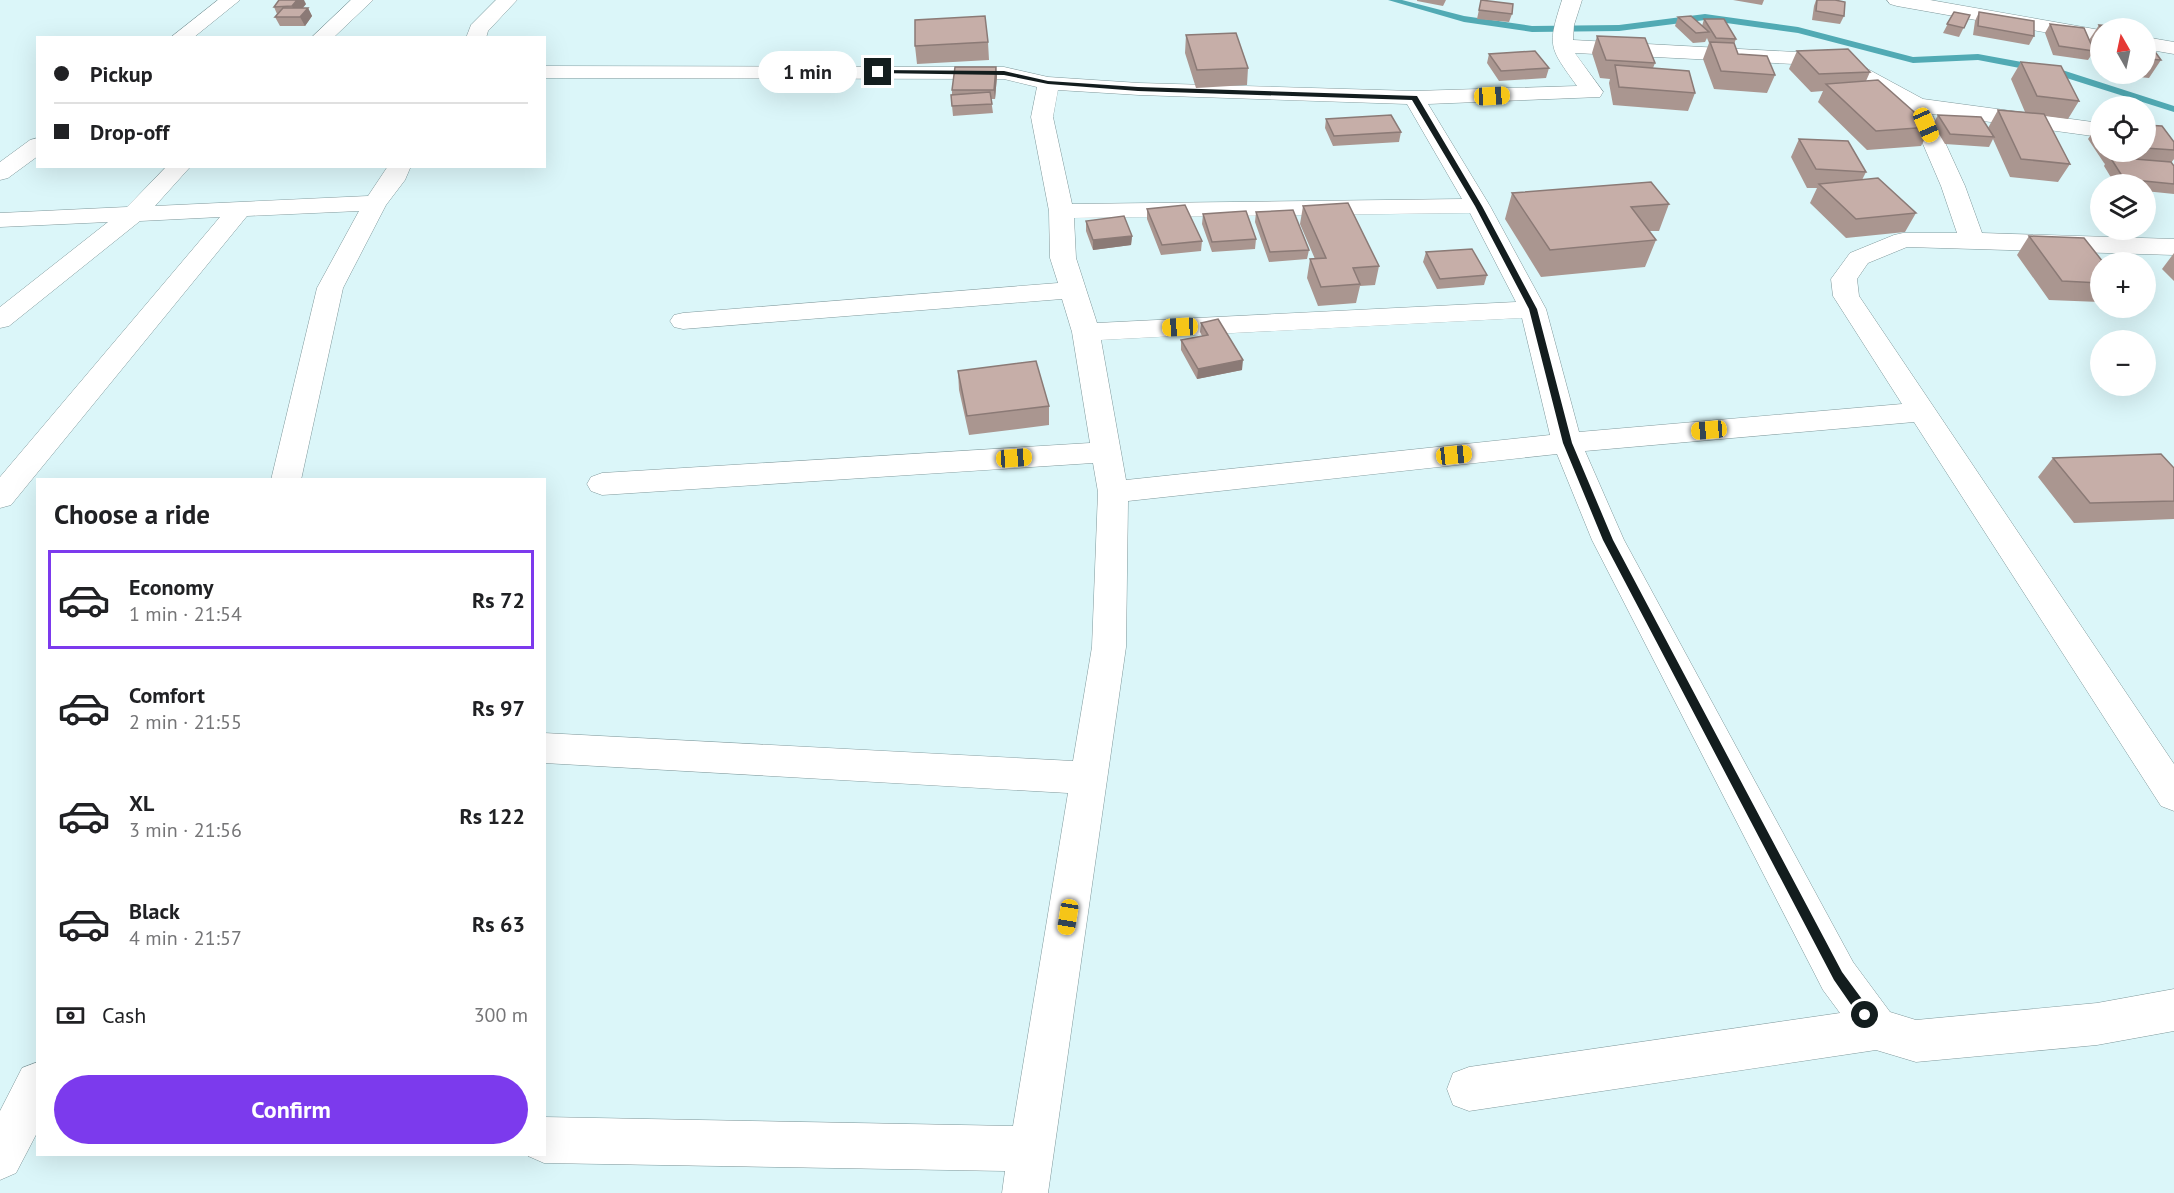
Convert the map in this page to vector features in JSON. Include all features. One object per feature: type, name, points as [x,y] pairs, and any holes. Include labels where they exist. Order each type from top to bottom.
[{"type":"street","points":[[183,36],[230,0]]},
{"type":"street","points":[[323,36],[363,0]]},
{"type":"street","points":[[476,36],[478,29],[507,0]]},
{"type":"street","points":[[1897,0],[2090,34]]},
{"type":"street","points":[[546,72],[1004,73],[1048,82],[1138,89],[1414,98],[1592,92],[1562,36],[1565,2]]},
{"type":"street","points":[[1562,36],[1844,63],[1917,105],[2090,129]]},
{"type":"street","points":[[2156,45],[2174,48]]},
{"type":"street","points":[[1025,1193],[1109,647],[1113,492],[1086,332],[1063,258],[1061,211],[1042,117],[1048,82]]},
{"type":"street","points":[[1414,98],[1478,206],[1533,309],[1567,443],[1608,540],[1838,976],[1876,1029]]},
{"type":"street","points":[[1917,105],[1953,186],[1972,240]]},
{"type":"street","points":[[0,173],[36,146]]},
{"type":"street","points":[[0,320],[134,214],[178,168]]},
{"type":"street","points":[[286,478],[330,288],[375,203],[393,180],[399,168]]},
{"type":"street","points":[[0,220],[375,203]]},
{"type":"street","points":[[1061,211],[1478,206]]},
{"type":"street","points":[[0,497],[240,209]]},
{"type":"street","points":[[2174,247],[1972,240],[1902,240],[1859,258],[1844,279],[1846,296],[2174,795]]},
{"type":"street","points":[[683,321],[1072,290]]},
{"type":"street","points":[[1086,332],[1533,309]]},
{"type":"street","points":[[1113,492],[1567,443],[1923,412]]},
{"type":"street","points":[[603,484],[1106,452]]},
{"type":"street","points":[[546,748],[1090,778]]},
{"type":"street","points":[[1469,1089],[1876,1029],[1916,1041],[2097,1024],[2174,1010]]},
{"type":"street","points":[[0,1156],[36,1088]]},
{"type":"street","points":[[546,1140],[1032,1149]]},
{"type":"building","points":[[279,0],[297,0],[292,6],[274,7]]},
{"type":"building","points":[[1481,0],[1513,4],[1512,14],[1479,10]]},
{"type":"building","points":[[1817,0],[1845,2],[1844,16],[1816,11]]},
{"type":"building","points":[[283,8],[308,8],[300,17],[275,17]]},
{"type":"building","points":[[1954,12],[1970,15],[1964,28],[1947,24]]},
{"type":"building","points":[[1979,12],[2034,21],[2034,36],[1978,26]]},
{"type":"building","points":[[985,16],[988,42],[915,46],[915,20]]},
{"type":"building","points":[[1691,16],[1709,32],[1696,33],[1678,17]]},
{"type":"building","points":[[1704,19],[1724,19],[1736,39],[1716,38]]},
{"type":"building","points":[[2050,24],[2084,28],[2090,42],[2090,50],[2059,46]]},
{"type":"building","points":[[1236,33],[1248,68],[1197,70],[1186,35]]},
{"type":"building","points":[[1597,36],[1645,38],[1655,63],[1606,60]]},
{"type":"building","points":[[1710,42],[1734,43],[1738,54],[1767,56],[1775,75],[1721,71]]},
{"type":"building","points":[[1848,49],[1870,72],[1819,74],[1797,51]]},
{"type":"building","points":[[1535,51],[1549,68],[1501,71],[1489,54]]},
{"type":"building","points":[[2021,62],[2061,66],[2079,101],[2037,96]]},
{"type":"building","points":[[1615,65],[1689,71],[1695,93],[1619,87]]},
{"type":"building","points":[[955,67],[996,67],[994,90],[952,90]]},
{"type":"building","points":[[1878,80],[1931,127],[1876,131],[1826,84]]},
{"type":"building","points":[[990,92],[992,104],[952,106],[951,95]]},
{"type":"building","points":[[1998,110],[2044,114],[2070,164],[2021,159]]},
{"type":"building","points":[[1391,115],[1401,132],[1334,136],[1326,119]]},
{"type":"building","points":[[1938,115],[1981,117],[1994,137],[1950,134]]},
{"type":"building","points":[[2156,126],[2162,126],[2174,142],[2174,150],[2156,149]]},
{"type":"building","points":[[1799,139],[1848,141],[1866,172],[1816,169]]},
{"type":"building","points":[[2113,162],[2171,162],[2174,166],[2174,184],[2156,182],[2156,174],[2121,174]]},
{"type":"building","points":[[1878,178],[1916,213],[1856,219],[1819,184]]},
{"type":"building","points":[[1651,182],[1669,204],[1631,207],[1656,240],[1550,250],[1512,193]]},
{"type":"building","points":[[1348,203],[1379,266],[1353,268],[1360,284],[1321,287],[1310,259],[1326,258],[1303,206]]},
{"type":"building","points":[[1185,205],[1202,241],[1162,245],[1147,209]]},
{"type":"building","points":[[1293,210],[1309,250],[1270,252],[1256,212]]},
{"type":"building","points":[[1246,211],[1256,239],[1212,242],[1203,214]]},
{"type":"building","points":[[1124,216],[1132,236],[1093,240],[1086,221]]},
{"type":"building","points":[[2029,236],[2084,238],[2095,252],[2090,252],[2090,282],[2062,281]]},
{"type":"building","points":[[1472,249],[1487,275],[1440,279],[1426,252]]},
{"type":"building","points":[[1218,319],[1243,360],[1198,369],[1181,340],[1208,335],[1201,323]]},
{"type":"building","points":[[1036,361],[1049,406],[967,416],[958,371]]},
{"type":"building","points":[[2161,454],[2174,468],[2174,501],[2090,503],[2053,458]]},
{"type":"waterway","points":[[1392,0],[1464,19],[1532,29],[1619,28],[1705,17],[1798,30],[1913,60],[1978,57],[2059,72],[2174,109]]},
{"type":"route","points":[[878,72],[1004,73],[1048,82],[1138,89],[1414,98],[1478,206],[1533,309],[1567,443],[1608,540],[1838,976],[1865,1015]]}]
